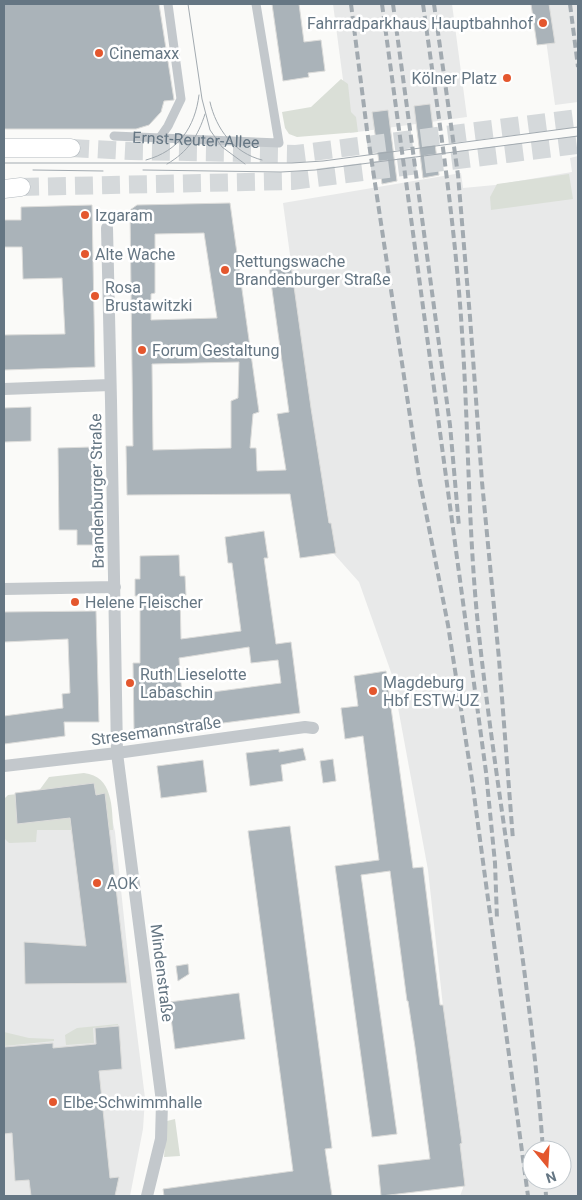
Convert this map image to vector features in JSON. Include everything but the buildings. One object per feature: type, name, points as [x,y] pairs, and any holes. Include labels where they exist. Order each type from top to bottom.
[{"type":"main road","points":[[4,148],[71,148]]},
{"type":"street","points":[[159,138],[168,126],[181,99],[168,4]]},
{"type":"street","name":"Ernst-Reuter-Allee","points":[[114,136],[279,143],[256,4]]},
{"type":"street","name":"Brandenburger Straße","points":[[106,228],[117,753]]},
{"type":"street","points":[[4,389],[110,385]]},
{"type":"street","points":[[4,589],[115,587]]},
{"type":"street","name":"Stresemannstraße","points":[[4,766],[117,753],[292,729],[313,728]]},
{"type":"street","name":"Mindenstraße","points":[[117,753],[161,1090],[161,1139],[147,1196]]},
{"type":"shaded area","points":[[333,4],[452,4],[467,117],[350,133]]},
{"type":"shaded area","points":[[541,4],[578,4],[578,102],[555,105]]},
{"type":"shaded area","points":[[341,79],[348,84],[351,112],[356,117],[358,132],[297,137],[289,134],[285,128],[282,112],[311,107]]},
{"type":"shaded area","points":[[578,156],[578,1196],[460,1196],[463,1188],[428,870],[392,675],[359,582],[334,554],[311,411],[283,203],[461,173],[463,188],[495,185],[572,172],[570,158]]},
{"type":"shaded area","points":[[569,174],[573,199],[491,210],[490,197],[497,184]]},
{"type":"shaded area","points":[[84,773],[94,775],[106,787],[111,803],[113,830],[37,830],[36,842],[9,843],[4,838],[4,799],[8,795],[38,792],[49,777]]},
{"type":"shaded area","points":[[106,791],[115,832],[145,1098],[143,1129],[130,1196],[4,1196],[4,800]]},
{"type":"shaded area","points":[[118,1024],[93,1028],[94,1043],[66,1045],[65,1035],[77,1028]]},
{"type":"shaded area","points":[[4,1032],[29,1038],[54,1039],[54,1041],[4,1046]]},
{"type":"shaded area","points":[[175,1119],[180,1156],[164,1157],[167,1121]]},
{"type":"tunnel","points":[[71,148],[296,154],[578,118]]},
{"type":"tunnel","points":[[21,187],[292,181],[578,145]]},
{"type":"tram line","points":[[188,4],[202,99],[210,130],[222,147],[245,164]]},
{"type":"tram line","points":[[146,160],[168,151],[183,136],[194,117],[199,95]]},
{"type":"tram line","points":[[210,102],[222,130],[235,146],[252,157],[262,160]]},
{"type":"tram line","points":[[167,164],[181,154],[191,143],[205,114]]},
{"type":"tram line","points":[[4,163],[292,163],[323,161],[578,127]]},
{"type":"tram line","points":[[143,170],[281,172],[315,170],[578,136]]},
{"type":"tram line","points":[[33,170],[103,171]]},
{"type":"railway","points":[[351,4],[367,130],[419,477],[448,625],[472,780],[528,1196]]},
{"type":"railway","points":[[382,4],[486,772],[495,863],[497,919]]},
{"type":"railway","points":[[393,4],[450,425],[459,527]]},
{"type":"railway","points":[[423,4],[446,168],[459,291],[473,566],[480,644],[531,1023],[542,1140]]},
{"type":"railway","points":[[434,4],[458,175],[513,840]]},
{"type":"railway","points":[[570,4],[578,67]]},
{"type":"railway","points":[[546,1190],[546,1196]]},
{"type":"place","name":"Fahrradparkhaus Hauptbahnhof","points":[[543,23]]},
{"type":"place","name":"Cinemaxx","points":[[99,53]]},
{"type":"place","name":"Kölner Platz","points":[[507,78]]},
{"type":"place","name":"Izgaram","points":[[85,215]]},
{"type":"place","name":"Alte Wache","points":[[85,254]]},
{"type":"place","name":"Rettungswache Brandenburger Straße","points":[[225,270]]},
{"type":"place","name":"Rosa Brustawitzki","points":[[95,296]]},
{"type":"place","name":"Forum Gestaltung","points":[[142,350]]},
{"type":"place","name":"Helene Fleischer","points":[[75,602]]},
{"type":"place","name":"Ruth Lieselotte Labaschin","points":[[130,683]]},
{"type":"place","name":"Magdeburg Hbf ESTW-UZ","points":[[373,691]]},
{"type":"place","name":"AOK","points":[[97,883]]},
{"type":"place","name":"Elbe-Schwimmhalle","points":[[53,1102]]}]
